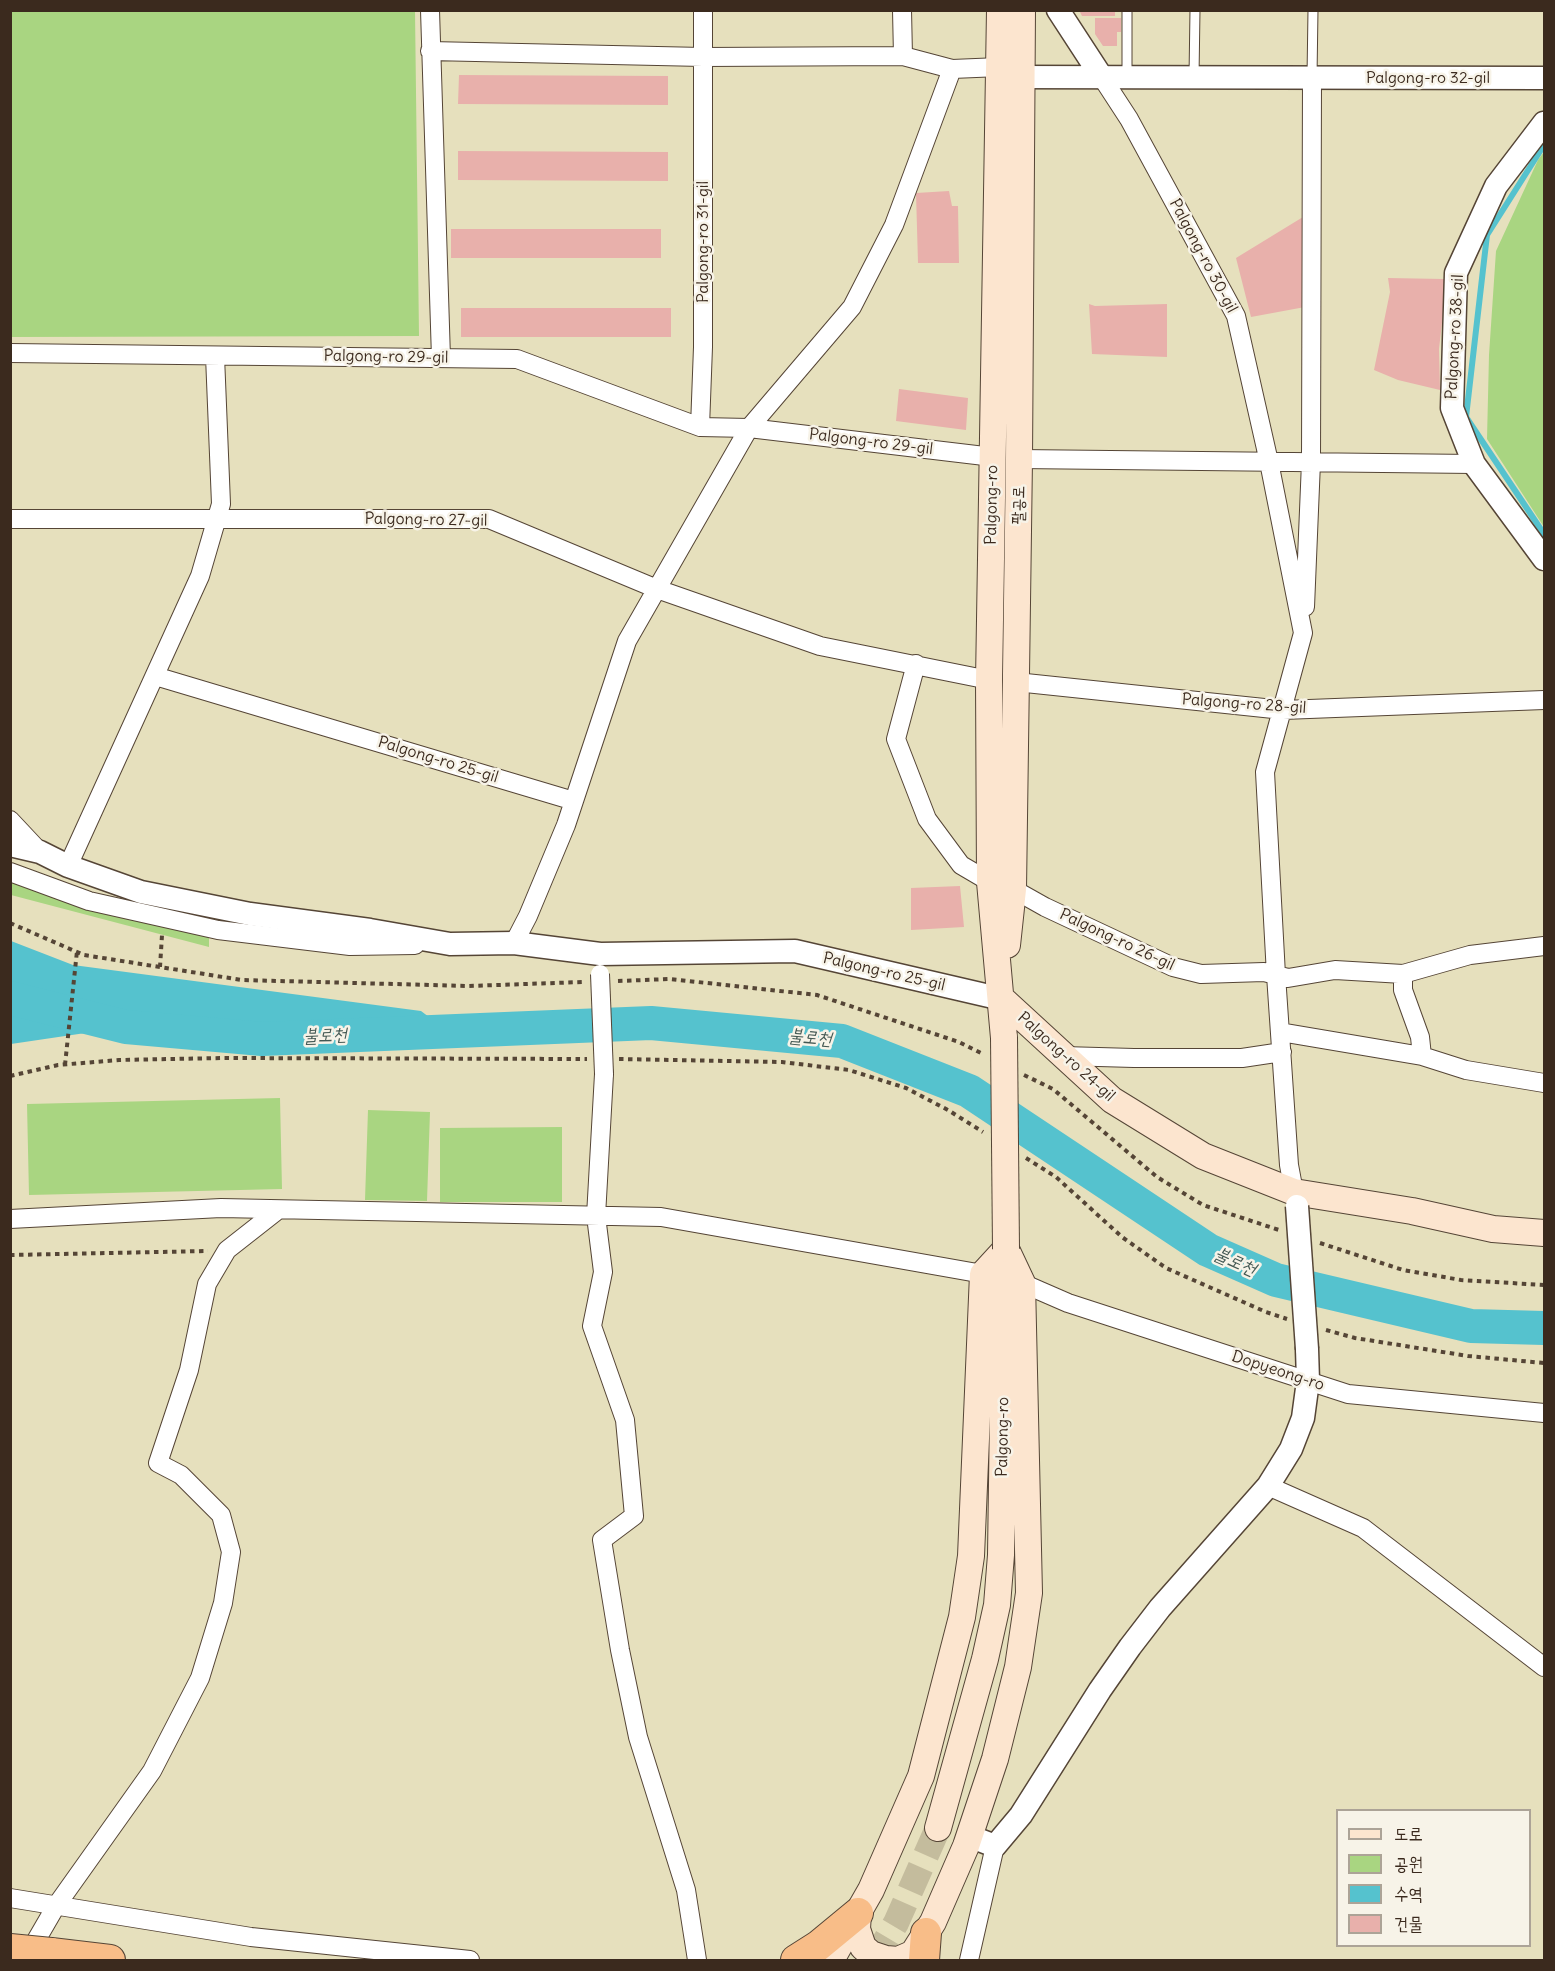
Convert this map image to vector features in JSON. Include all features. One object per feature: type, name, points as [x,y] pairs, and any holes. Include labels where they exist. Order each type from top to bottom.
[{"type":"highway","points":[[796,1960],[818,1946],[858,1913]]},
{"type":"highway","points":[[10,1949],[38,1957],[110,1960]]},
{"type":"main road","name":"Palgong-ro","points":[[1000,10],[1007,73],[993,457],[989,680],[1002,886]]},
{"type":"main road","name":"팔공로","points":[[1004,1038],[1002,886],[1016,682],[1019,459],[1007,73],[1022,10]]},
{"type":"main road","name":"Palgong-ro 24-gil","points":[[1002,999],[1112,1100],[1203,1156],[1295,1199],[1412,1211],[1493,1229],[1545,1233]]},
{"type":"main road","name":"Palgong-ro","points":[[938,1828],[983,1668],[997,1605],[1001,1555],[1006,1249],[1004,1038]]},
{"type":"main road","points":[[831,1960],[871,1890],[921,1776],[962,1617],[971,1556],[983,1274],[1006,1249],[1022,1282],[1029,1593],[1018,1667],[995,1759],[969,1836],[918,1952],[898,1960],[871,1954],[863,1947],[857,1929],[858,1913]]},
{"type":"street","points":[[430,10],[441,358]]},
{"type":"street","name":"Palgong-ro 31-gil","points":[[700,427],[704,347],[703,10]]},
{"type":"street","points":[[902,10],[903,56]]},
{"type":"street","points":[[1058,10],[1101,76]]},
{"type":"street","points":[[430,51],[703,57],[903,56],[952,69],[1007,73]]},
{"type":"street","points":[[514,943],[528,916],[574,801],[627,641],[749,428],[852,306],[894,225],[952,69]]},
{"type":"street","name":"Palgong-ro 32-gil","points":[[1007,73],[1194,77],[1545,78]]},
{"type":"street","name":"Palgong-ro 30-gil","points":[[1101,76],[1129,119],[1236,316],[1269,462],[1303,633]]},
{"type":"street","name":"Palgong-ro 30-gil","points":[[1276,975],[1265,772],[1303,633],[1311,462],[1312,77]]},
{"type":"street","name":"Palgong-ro 38-gil","points":[[1545,123],[1496,186],[1456,273],[1452,408],[1474,464],[1545,559]]},
{"type":"street","name":"Palgong-ro 29-gil","points":[[10,353],[517,359],[700,427],[749,428],[993,457]]},
{"type":"street","points":[[68,866],[200,576],[217,518],[221,504],[215,356]]},
{"type":"street","points":[[1019,459],[1474,464]]},
{"type":"street","name":"Palgong-ro 27-gil","points":[[10,519],[489,519],[657,589],[820,646],[989,680]]},
{"type":"street","name":"Palgong-ro 26-gil","points":[[916,664],[896,739],[927,819],[961,865],[1045,907],[1186,971],[1201,974],[1264,972],[1288,978],[1335,970],[1402,974],[1470,955],[1545,945]]},
{"type":"street","name":"Palgong-ro 25-gil","points":[[155,676],[574,801]]},
{"type":"street","name":"Palgong-ro 28-gil","points":[[1016,682],[1283,710],[1545,700]]},
{"type":"street","points":[[10,820],[40,852]]},
{"type":"street","name":"Palgong-ro 25-gil","points":[[10,845],[40,852],[68,866],[141,892],[250,914],[370,930],[450,944],[514,943],[600,964],[795,951],[1002,999]]},
{"type":"street","points":[[10,872],[89,901],[218,930],[350,946],[450,944]]},
{"type":"street","points":[[600,964],[607,1067],[596,1216],[603,1272],[592,1326],[625,1420],[634,1516],[602,1540],[620,1650],[638,1737],[686,1890],[698,1960]]},
{"type":"street","points":[[1402,974],[1403,990],[1420,1037],[1422,1056]]},
{"type":"street","points":[[969,1960],[995,1846],[1021,1815],[1130,1647],[1160,1608],[1268,1485],[1299,1432],[1308,1381],[1307,1349],[1295,1199],[1289,1165],[1276,975]]},
{"type":"street","points":[[1280,1032],[1422,1056],[1466,1070],[1545,1083]]},
{"type":"street","points":[[1063,1056],[1242,1058],[1282,1052]]},
{"type":"street","points":[[10,1219],[221,1208],[661,1217],[983,1274]]},
{"type":"street","points":[[38,1957],[56,1906],[152,1771],[200,1678],[224,1604],[231,1552],[221,1515],[180,1475],[158,1463],[189,1370],[207,1284],[227,1251],[278,1210]]},
{"type":"street","name":"Dopyeong-ro","points":[[1022,1282],[1068,1303],[1348,1394],[1545,1413]]},
{"type":"street","points":[[1268,1485],[1363,1528],[1545,1667]]},
{"type":"street","points":[[969,1836],[995,1846]]},
{"type":"street","points":[[10,1899],[251,1937],[470,1960]]},
{"type":"lane","points":[[1127,10],[1127,76]]},
{"type":"lane","points":[[1194,77],[1195,10]]},
{"type":"lane","points":[[1312,77],[1313,10]]},
{"type":"path","points":[[10,923],[84,955],[242,980],[469,986]]},
{"type":"path","points":[[160,967],[163,930]]},
{"type":"path","points":[[64,1065],[77,951]]},
{"type":"path","points":[[10,1076],[64,1065],[119,1060],[587,1059]]},
{"type":"path","points":[[607,1067],[782,1062],[849,1070],[906,1088],[987,1134]]},
{"type":"path","points":[[1017,1152],[1056,1177],[1122,1237],[1166,1268],[1266,1312],[1288,1319]]},
{"type":"path","points":[[10,1255],[227,1251]]},
{"type":"path","points":[[1322,1329],[1355,1338],[1456,1354],[1545,1363]]},
{"type":"green space","points":[[10,11],[415,11],[419,336],[11,337]]},
{"type":"green space","points":[[1544,152],[1544,527],[1487,439],[1489,355],[1496,251],[1538,160]]},
{"type":"green space","points":[[11,873],[209,931],[209,947],[11,895]]},
{"type":"green space","points":[[280,1098],[282,1189],[29,1195],[27,1104]]},
{"type":"green space","points":[[368,1110],[430,1112],[427,1201],[365,1200]]},
{"type":"green space","points":[[562,1127],[562,1202],[440,1202],[440,1128]]},
{"type":"water","points":[[11,941],[73,965],[421,1011],[449,1032],[262,1039],[126,1027],[11,1044]]},
{"type":"building","points":[[1079,10],[1115,10],[1115,16],[1082,16]]},
{"type":"building","points":[[1095,18],[1121,18],[1121,32],[1117,32],[1117,46],[1103,46],[1095,34]]},
{"type":"building","points":[[459,75],[668,76],[668,105],[458,104]]},
{"type":"building","points":[[458,151],[668,152],[668,181],[458,180]]},
{"type":"building","points":[[949,191],[952,206],[958,206],[959,263],[918,263],[916,193]]},
{"type":"building","points":[[1303,217],[1305,307],[1251,317],[1236,258]]},
{"type":"building","points":[[451,229],[661,229],[661,258],[451,258]]},
{"type":"building","points":[[1388,278],[1444,279],[1445,296],[1439,349],[1440,390],[1398,380],[1374,370],[1390,292]]},
{"type":"building","points":[[1089,304],[1095,306],[1167,304],[1167,357],[1092,354]]},
{"type":"building","points":[[461,308],[671,308],[671,337],[461,337]]},
{"type":"building","points":[[899,389],[968,398],[966,430],[896,421]]},
{"type":"building","points":[[960,886],[964,927],[911,930],[911,888]]},
{"type":"waterway","points":[[1544,145],[1487,235],[1466,417],[1544,534]]},
{"type":"waterway","name":"불로천","points":[[10,998],[126,1027],[262,1039],[651,1023],[842,1041],[969,1091],[1208,1250],[1276,1280],[1471,1326],[1544,1328]]},
{"type":"tunnel","points":[[874,1960],[896,1923],[938,1828]]}]
